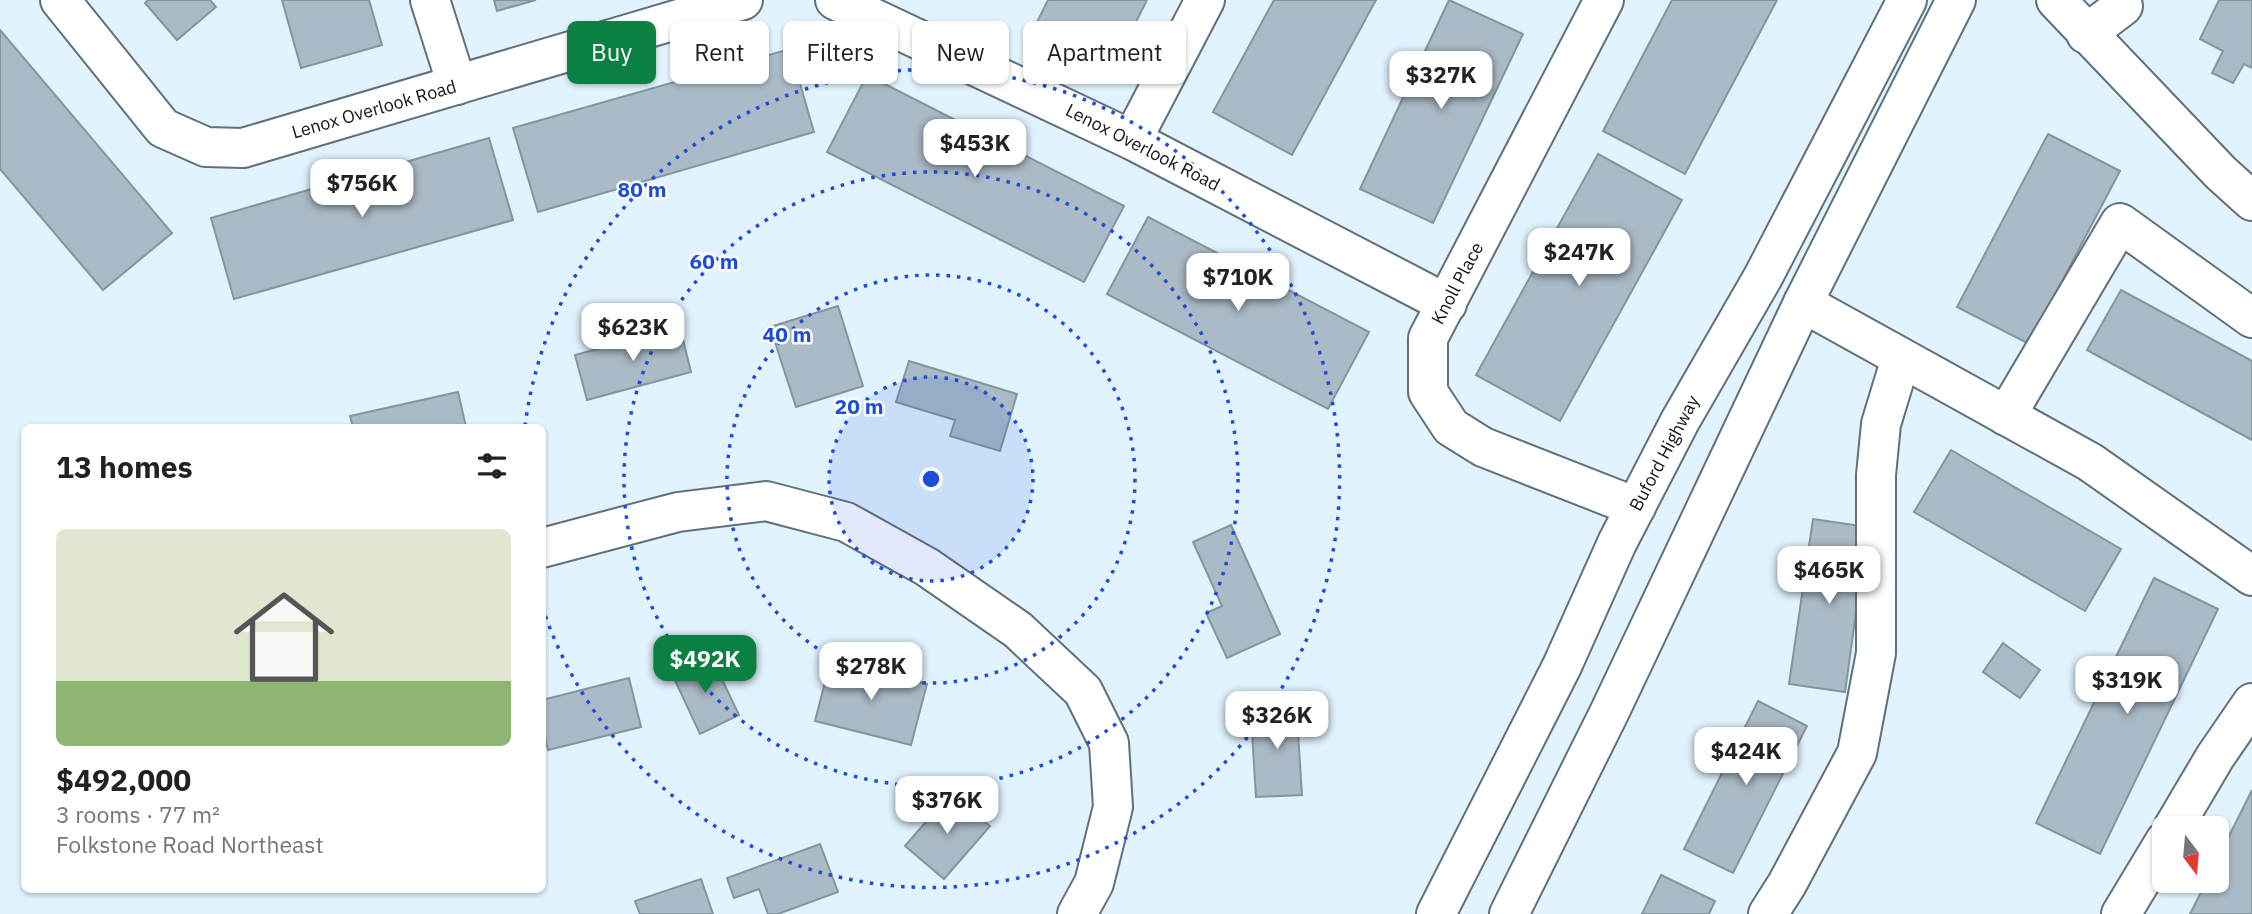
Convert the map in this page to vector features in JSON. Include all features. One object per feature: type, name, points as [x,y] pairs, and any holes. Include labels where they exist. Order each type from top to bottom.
[{"type":"street","name":"Lenox Overlook Road","points":[[60,0],[163,128],[206,147],[243,148],[743,0]]},
{"type":"street","points":[[430,0],[457,85]]},
{"type":"street","name":"Lenox Overlook Road","points":[[835,0],[1132,140],[1447,304]]},
{"type":"street","points":[[1132,140],[1205,0]]},
{"type":"street","name":"Buford Highway","points":[[1436,914],[1562,666],[1617,542],[1680,421],[1763,277],[1907,0]]},
{"type":"street","points":[[1509,914],[1610,711],[1803,303],[1956,0]]},
{"type":"street","points":[[2056,0],[2221,173],[2252,201]]},
{"type":"street","points":[[2086,34],[2123,6],[2118,0]]},
{"type":"street","name":"Knoll Place","points":[[1596,2],[1428,338],[1428,391],[1451,427],[1483,447],[1636,506]]},
{"type":"street","points":[[2006,416],[2120,223],[2252,318]]},
{"type":"street","points":[[1803,303],[2090,462],[2252,576]]},
{"type":"street","points":[[1768,914],[1787,884],[1857,753],[1876,653],[1876,475],[1881,424],[1901,358]]},
{"type":"street","points":[[546,547],[678,512],[766,501],[846,522],[928,567],[1018,630],[1083,691],[1109,743],[1113,807],[1094,883],[1077,914]]},
{"type":"street","points":[[2180,816],[2215,757],[2252,703]]},
{"type":"street","points":[[2121,914],[2152,863]]},
{"type":"building","points":[[148,0],[210,0],[216,7],[177,40],[145,3]]},
{"type":"building","points":[[282,0],[369,0],[382,45],[301,68]]},
{"type":"building","points":[[494,0],[536,0],[497,11]]},
{"type":"building","points":[[1048,0],[1147,0],[1136,21],[1038,21]]},
{"type":"building","points":[[1274,0],[1376,0],[1292,155],[1213,112]]},
{"type":"building","points":[[1449,0],[1523,34],[1433,223],[1360,189]]},
{"type":"building","points":[[1672,0],[1777,0],[1685,174],[1603,131]]},
{"type":"building","points":[[2219,0],[2252,0],[2252,68],[2244,64],[2233,83],[2212,73],[2223,51],[2200,39]]},
{"type":"building","points":[[0,30],[172,233],[103,290],[0,169]]},
{"type":"building","points":[[783,51],[783,84],[800,84],[814,132],[538,212],[513,128],[670,83],[769,84],[769,55]]},
{"type":"building","points":[[862,84],[885,84],[1124,206],[1084,282],[827,152]]},
{"type":"building","points":[[2048,134],[2120,171],[2029,344],[1957,307]]},
{"type":"building","points":[[489,138],[513,220],[234,299],[211,218]]},
{"type":"building","points":[[1598,154],[1682,200],[1560,421],[1476,375]]},
{"type":"building","points":[[1148,217],[1369,332],[1328,409],[1107,294]]},
{"type":"building","points":[[2121,290],[2252,361],[2252,440],[2087,350]]},
{"type":"building","points":[[838,306],[863,386],[796,407],[770,327]]},
{"type":"building","points":[[680,327],[691,372],[587,400],[575,355]]},
{"type":"building","points":[[909,361],[1017,394],[1000,451],[950,436],[955,420],[896,402]]},
{"type":"building","points":[[458,392],[465,424],[352,424],[350,416]]},
{"type":"building","points":[[1951,450],[2121,549],[2085,611],[1914,512]]},
{"type":"building","points":[[1813,519],[1868,527],[1845,692],[1789,684]]},
{"type":"building","points":[[1231,525],[1280,634],[1227,658],[1206,613],[1222,606],[1193,542]]},
{"type":"building","points":[[2154,578],[2218,609],[2100,854],[2036,823]]},
{"type":"building","points":[[2003,643],[2040,670],[2020,698],[1983,672]]},
{"type":"building","points":[[711,656],[739,715],[700,734],[672,674]]},
{"type":"building","points":[[831,659],[927,684],[911,745],[815,721]]},
{"type":"building","points":[[629,678],[641,727],[548,750],[546,699]]},
{"type":"building","points":[[1296,701],[1302,795],[1256,797],[1251,716],[1269,716],[1268,703]]},
{"type":"building","points":[[1758,701],[1807,726],[1733,873],[1684,849]]},
{"type":"building","points":[[2252,790],[2252,914],[2190,914],[2200,893],[2230,892],[2230,834]]},
{"type":"building","points":[[951,793],[990,826],[944,879],[905,846]]},
{"type":"building","points":[[820,844],[838,892],[778,914],[768,914],[759,889],[734,898],[727,878]]},
{"type":"building","points":[[1661,875],[1715,901],[1709,914],[1642,914]]},
{"type":"building","points":[[701,879],[713,914],[640,914],[635,901]]}]
